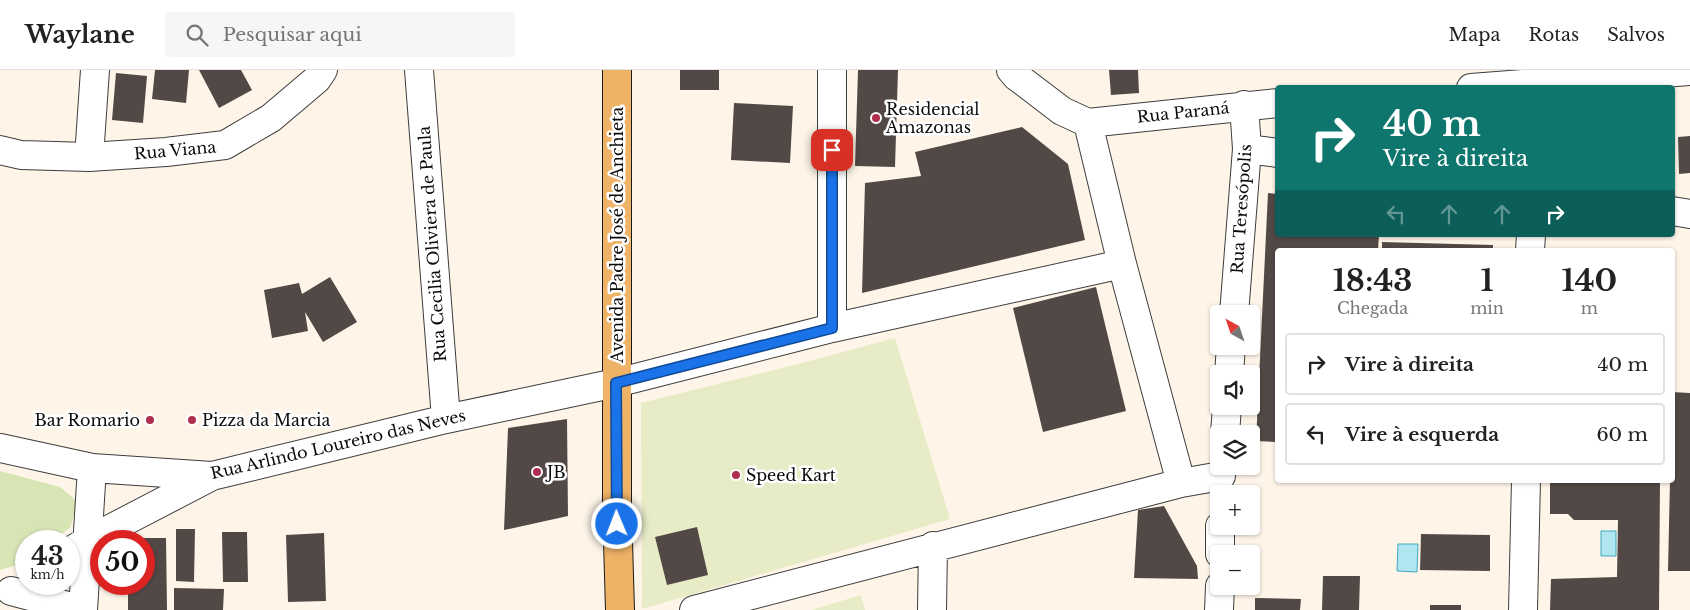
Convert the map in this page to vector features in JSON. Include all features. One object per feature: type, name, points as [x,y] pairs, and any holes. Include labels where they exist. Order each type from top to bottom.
[{"type":"main road","name":"Avenida Padre José de Anchieta","points":[[617,70],[616,507],[620,610]]},
{"type":"street","points":[[89,157],[95,70]]},
{"type":"street","name":"Rua Viana","points":[[0,150],[21,155],[89,157],[166,152],[225,145],[271,118],[317,79],[323,70]]},
{"type":"street","name":"Rua Cecilia Oliviera de Paula","points":[[419,70],[446,419]]},
{"type":"street","points":[[832,70],[832,328]]},
{"type":"street","points":[[1011,70],[1016,76],[1062,111],[1088,123],[1122,264],[1181,483]]},
{"type":"street","points":[[1466,70],[1469,85]]},
{"type":"street","points":[[1509,85],[1690,71]]},
{"type":"street","name":"Rua Paraná","points":[[1088,123],[1275,102]]},
{"type":"street","name":"Rua Teresópolis","points":[[1235,305],[1247,149],[1244,105]]},
{"type":"street","points":[[1247,149],[1275,153]]},
{"type":"street","points":[[1675,212],[1690,214]]},
{"type":"street","name":"Rua Arlindo Loureiro das Neves","points":[[0,448],[92,468],[212,476],[446,419],[616,383],[832,328],[1122,264]]},
{"type":"street","points":[[80,536],[92,468]]},
{"type":"street","points":[[80,546],[212,476]]},
{"type":"street","points":[[694,610],[933,546],[1181,483],[1221,479]]},
{"type":"street","points":[[1523,610],[1526,483]]},
{"type":"street","points":[[932,610],[933,546]]},
{"type":"street","points":[[12,588],[83,610],[80,572]]},
{"type":"street","points":[[1219,610],[1220,595]]},
{"type":"green space","name":"Speed Kart","points":[[895,338],[950,519],[642,609],[641,403]]},
{"type":"green space","points":[[0,471],[60,487],[78,502],[70,528],[67,530],[15,530],[15,566],[0,570]]},
{"type":"green space","points":[[861,595],[865,610],[811,610]]},
{"type":"water","points":[[1601,531],[1616,531],[1616,556],[1601,556]]},
{"type":"water","points":[[1398,544],[1418,544],[1417,572],[1397,571]]},
{"type":"building","points":[[155,70],[189,70],[186,103],[152,99]]},
{"type":"building","points":[[199,70],[241,70],[252,90],[219,108]]},
{"type":"building","points":[[680,70],[719,70],[719,90],[680,90]]},
{"type":"building","name":"Residencial Amazonas","points":[[858,70],[898,70],[895,167],[855,166]]},
{"type":"building","points":[[1109,70],[1138,70],[1139,93],[1111,95]]},
{"type":"building","points":[[116,73],[147,76],[143,123],[112,120]]},
{"type":"building","points":[[734,103],[793,106],[790,163],[731,160]]},
{"type":"building","points":[[1022,127],[1068,164],[1085,240],[862,293],[865,183],[921,176],[915,152]]},
{"type":"building","points":[[1690,136],[1690,173],[1679,174],[1678,137]]},
{"type":"building","points":[[1268,193],[1275,194],[1275,237],[1379,237],[1378,248],[1275,248],[1275,442],[1260,441],[1260,425],[1257,425],[1257,415],[1260,415],[1260,365]]},
{"type":"building","points":[[1382,242],[1493,245],[1493,248],[1382,248]]},
{"type":"building","points":[[330,277],[357,322],[323,342],[305,312],[308,331],[272,338],[264,290],[299,283],[302,294]]},
{"type":"building","points":[[1096,287],[1126,411],[1043,432],[1013,308]]},
{"type":"building","points":[[1675,392],[1690,393],[1690,571],[1668,571],[1670,483],[1675,483]]},
{"type":"building","name":"JB","points":[[567,419],[568,516],[504,530],[508,428]]},
{"type":"building","points":[[1550,483],[1660,483],[1659,610],[1550,610],[1551,579],[1617,577],[1618,520],[1574,520],[1568,514],[1550,514]]},
{"type":"building","points":[[1164,506],[1197,566],[1198,579],[1134,578],[1138,510]]},
{"type":"building","points":[[697,527],[708,575],[667,585],[655,537]]},
{"type":"building","points":[[176,529],[195,529],[194,582],[176,581]]},
{"type":"building","points":[[222,532],[247,532],[248,582],[223,582]]},
{"type":"building","points":[[324,533],[326,601],[288,602],[286,535]]},
{"type":"building","points":[[1421,534],[1490,535],[1490,571],[1420,570]]},
{"type":"building","points":[[155,538],[166,538],[167,610],[128,610],[128,595],[155,595]]},
{"type":"building","points":[[1323,576],[1360,576],[1359,610],[1322,610]]},
{"type":"building","points":[[174,588],[224,589],[223,610],[174,610]]},
{"type":"building","points":[[1255,598],[1301,599],[1300,610],[1255,610]]},
{"type":"building","points":[[1430,605],[1461,605],[1461,610],[1430,610]]},
{"type":"place","name":"Residencial Amazonas","points":[[876,118]]},
{"type":"place","name":"Bar Romario","points":[[150,420]]},
{"type":"place","name":"Pizza da Marcia","points":[[192,420]]},
{"type":"place","name":"JB","points":[[537,472]]},
{"type":"place","name":"Speed Kart","points":[[736,475]]},
{"type":"route","points":[[617,524],[616,383],[832,328],[832,150]]}]
